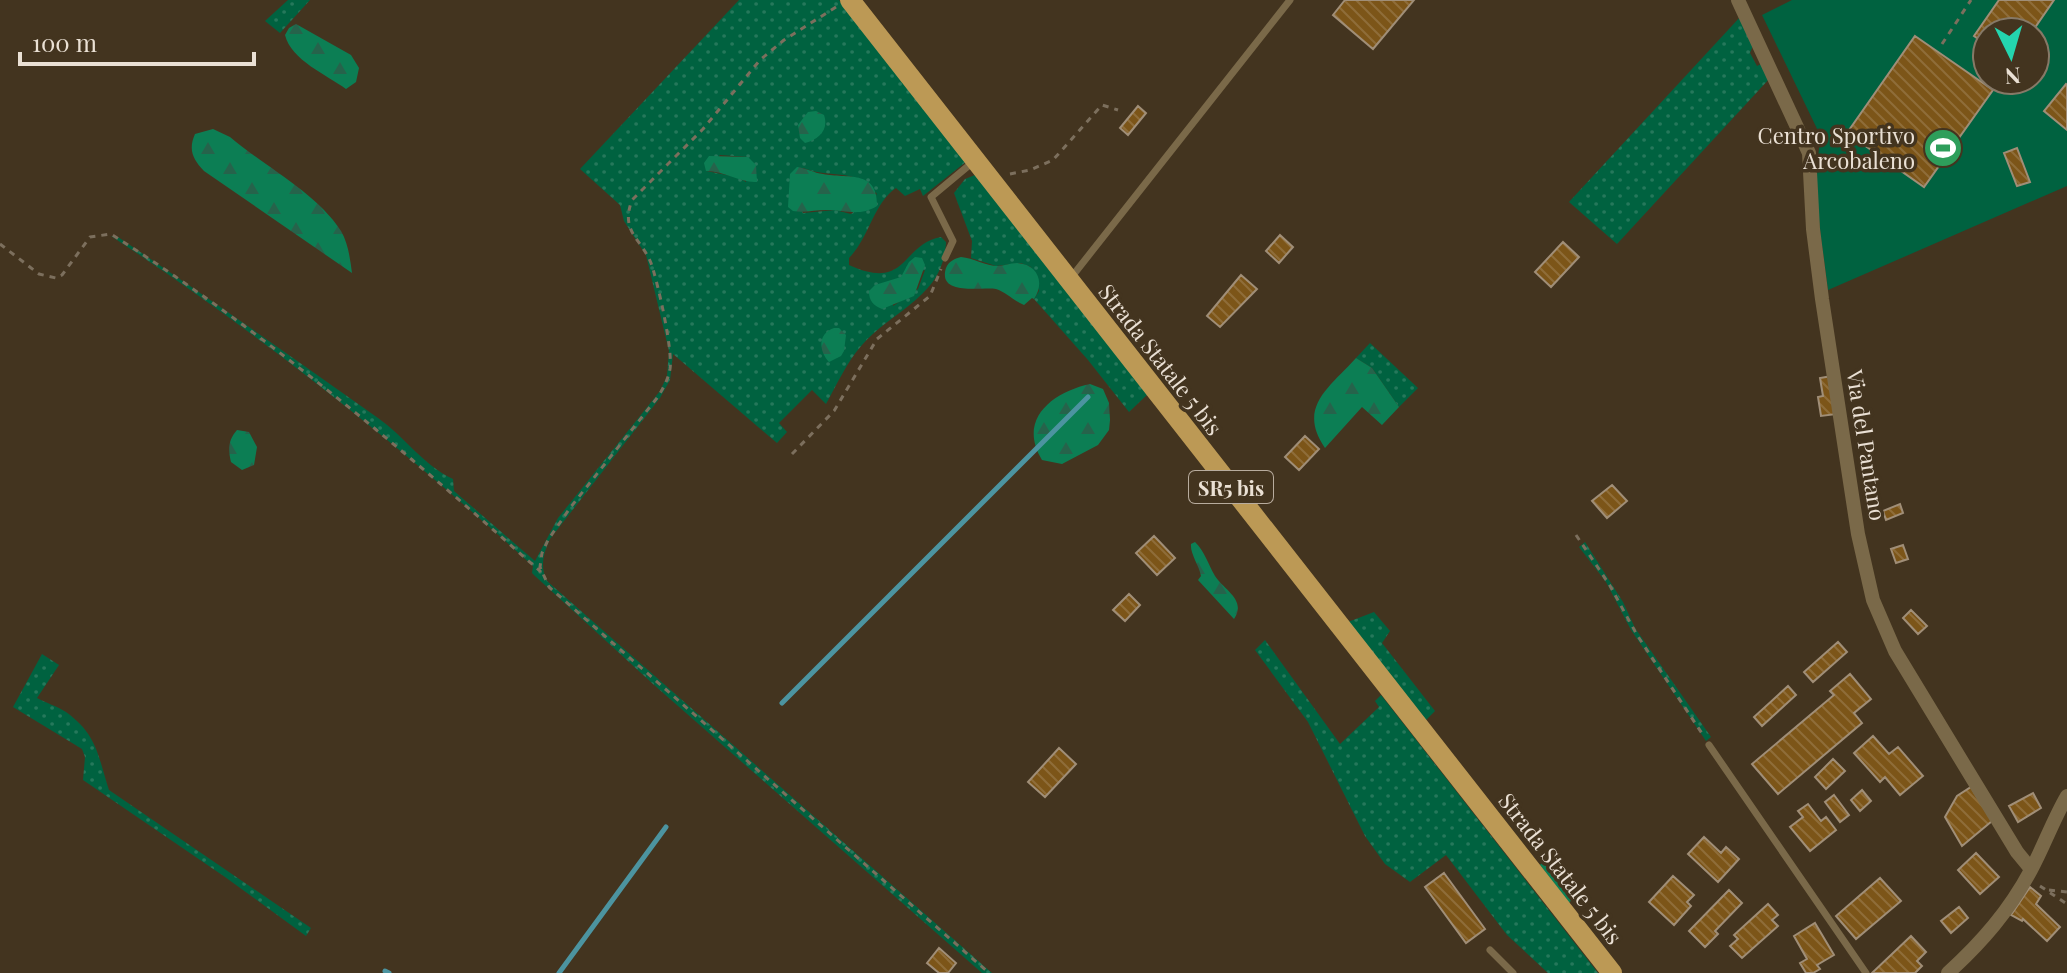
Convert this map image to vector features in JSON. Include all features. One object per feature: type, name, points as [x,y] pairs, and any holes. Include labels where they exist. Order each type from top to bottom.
[{"type":"main road","name":"Strada Statale 5 bis","points":[[844,3],[975,161],[1612,973]]},
{"type":"street","name":"Via del Pantano","points":[[1738,0],[1809,153],[1813,229],[1822,299],[1858,534],[1873,600],[1895,651],[2029,874]]},
{"type":"street","points":[[1948,973],[1993,929],[2029,874],[2067,796]]},
{"type":"lane","points":[[1069,281],[1290,0]]},
{"type":"lane","points":[[945,258],[953,241],[931,197],[975,161]]},
{"type":"lane","points":[[1709,745],[1866,973]]},
{"type":"lane","points":[[1490,950],[1513,973]]},
{"type":"path","points":[[1942,44],[1971,0]]},
{"type":"path","points":[[541,572],[542,553],[555,528],[657,398],[668,378],[670,358],[652,269],[629,226],[632,200],[703,129],[760,60],[784,40],[844,3]]},
{"type":"path","points":[[993,184],[1006,175],[1030,170],[1053,160],[1102,105],[1118,110]]},
{"type":"path","points":[[0,244],[39,274],[56,278],[62,275],[90,237],[111,234],[221,308],[390,440],[541,572],[549,587],[989,973]]},
{"type":"path","points":[[792,454],[834,411],[877,339],[930,296],[945,258]]},
{"type":"path","points":[[1576,535],[1709,745]]},
{"type":"path","points":[[2029,874],[2067,904]]},
{"type":"path","points":[[2046,889],[2067,892]]},
{"type":"green space","points":[[288,0],[310,0],[280,33],[265,21]]},
{"type":"green space","points":[[739,0],[839,0],[967,161],[923,196],[920,189],[905,196],[896,188],[882,203],[862,241],[849,258],[849,265],[868,272],[883,273],[902,264],[928,241],[941,237],[946,242],[943,261],[926,290],[862,345],[826,404],[812,390],[779,423],[787,432],[777,443],[673,354],[670,380],[660,398],[550,539],[543,566],[547,581],[992,973],[982,973],[653,684],[535,576],[533,566],[381,435],[221,312],[111,236],[118,237],[151,259],[378,418],[432,466],[453,479],[454,491],[535,561],[558,518],[660,391],[667,376],[669,351],[646,255],[624,221],[620,205],[580,169]],"holes":[[[720,155],[748,157],[746,182],[737,177],[706,171]],[[803,168],[861,180],[877,194],[851,214],[835,210],[803,213],[790,192],[790,181]],[[925,270],[918,289],[893,306],[890,282]]]},
{"type":"green space","name":"Centro Sportivo Arcobaleno","points":[[1792,0],[2067,0],[2067,186],[1828,290],[1817,194],[1821,137],[1762,15]]},
{"type":"green space","points":[[1741,16],[1754,43],[1750,53],[1757,66],[1763,63],[1770,78],[1617,244],[1569,202]]},
{"type":"green space","points":[[296,24],[351,55],[359,68],[356,82],[346,89],[294,52],[285,35]]},
{"type":"green space","points":[[816,111],[824,115],[824,129],[815,139],[805,143],[800,138],[798,125],[808,112]]},
{"type":"green space","points":[[213,129],[230,137],[289,181],[331,217],[343,236],[352,273],[204,171],[193,154],[193,140],[195,134]]},
{"type":"green space","points":[[709,156],[748,157],[756,165],[757,182],[706,171],[704,163]]},
{"type":"green space","points":[[797,167],[867,181],[876,194],[877,206],[858,212],[793,211],[788,207],[790,174]]},
{"type":"green space","points":[[975,175],[1148,394],[1129,412],[1034,299],[1039,291],[1031,267],[1021,263],[996,266],[971,258],[972,241],[954,193],[965,179]]},
{"type":"green space","points":[[915,257],[922,258],[925,265],[914,296],[882,309],[874,304],[869,291],[875,285],[901,277]]},
{"type":"green space","points":[[961,257],[993,266],[1017,263],[1030,267],[1038,275],[1039,281],[1034,299],[1024,305],[996,289],[955,287],[948,283],[946,268]]},
{"type":"green space","points":[[839,328],[846,335],[844,351],[829,362],[821,343],[825,334]]},
{"type":"green space","points":[[1370,343],[1418,388],[1399,407],[1372,368],[1356,358]]},
{"type":"green space","points":[[1356,358],[1372,368],[1399,407],[1382,425],[1362,407],[1325,448],[1317,434],[1315,409],[1327,389]]},
{"type":"green space","points":[[1090,384],[1103,389],[1109,403],[1109,430],[1098,445],[1062,464],[1042,460],[1035,445],[1036,420],[1063,393]]},
{"type":"green space","points":[[237,430],[249,432],[257,447],[254,465],[242,470],[231,462],[229,453],[230,441]]},
{"type":"green space","points":[[1195,542],[1215,576],[1236,601],[1238,606],[1234,619],[1198,580],[1201,576],[1191,548]]},
{"type":"green space","points":[[1585,542],[1623,602],[1635,628],[1711,737],[1706,741],[1631,630],[1606,582],[1579,547]]},
{"type":"green space","points":[[1374,612],[1390,631],[1382,643],[1435,711],[1426,720],[1348,622]]},
{"type":"green space","points":[[1265,640],[1340,744],[1379,707],[1375,701],[1381,695],[1598,973],[1548,973],[1507,935],[1446,855],[1410,882],[1385,864],[1365,836],[1308,722],[1255,650]]},
{"type":"green space","points":[[42,654],[59,665],[37,698],[66,712],[85,729],[95,747],[109,790],[311,928],[306,936],[83,780],[85,757],[82,749],[13,707]]},
{"type":"green space","points":[[1550,853],[1556,855],[1559,867],[1573,875],[1581,889],[1569,903],[1540,865]]},
{"type":"building","points":[[1345,0],[1414,0],[1373,49],[1333,15]]},
{"type":"building","points":[[1999,0],[2054,0],[2043,16],[1988,16]]},
{"type":"building","points":[[1915,36],[1971,75],[1971,96],[1989,96],[1924,187],[1847,133]]},
{"type":"building","points":[[2067,85],[2067,130],[2044,111]]},
{"type":"building","points":[[1138,106],[1146,113],[1128,135],[1120,128]]},
{"type":"building","points":[[2017,148],[2030,182],[2017,186],[2004,153]]},
{"type":"building","points":[[1280,235],[1293,247],[1279,263],[1266,251]]},
{"type":"building","points":[[1563,242],[1579,257],[1551,287],[1535,272]]},
{"type":"building","points":[[1241,275],[1257,289],[1220,327],[1207,316]]},
{"type":"building","points":[[1832,376],[1837,414],[1821,416],[1818,397],[1823,396],[1820,378]]},
{"type":"building","points":[[1305,436],[1319,449],[1299,470],[1285,457]]},
{"type":"building","points":[[1612,485],[1627,501],[1607,518],[1592,501]]},
{"type":"building","points":[[1900,504],[1903,513],[1886,520],[1883,511]]},
{"type":"building","points":[[1154,536],[1175,558],[1157,575],[1136,553]]},
{"type":"building","points":[[1903,545],[1908,559],[1896,563],[1891,549]]},
{"type":"building","points":[[1129,594],[1140,605],[1125,621],[1113,610]]},
{"type":"building","points":[[1911,610],[1927,626],[1918,634],[1903,618]]},
{"type":"building","points":[[1838,642],[1847,652],[1813,682],[1804,672]]},
{"type":"building","points":[[1850,674],[1871,699],[1854,713],[1862,723],[1778,794],[1752,764],[1834,695],[1830,691]]},
{"type":"building","points":[[1788,686],[1796,695],[1762,726],[1754,717]]},
{"type":"building","points":[[1873,736],[1889,754],[1898,747],[1923,776],[1900,795],[1885,777],[1880,782],[1854,753]]},
{"type":"building","points":[[1059,748],[1076,764],[1045,797],[1028,782]]},
{"type":"building","points":[[1833,759],[1845,771],[1826,789],[1815,777]]},
{"type":"building","points":[[1971,787],[1992,821],[1962,846],[1945,817],[1957,796]]},
{"type":"building","points":[[1862,790],[1871,801],[1860,811],[1851,800]]},
{"type":"building","points":[[2033,793],[2041,808],[2018,822],[2009,806]]},
{"type":"building","points":[[1834,795],[1849,815],[1840,822],[1825,802]]},
{"type":"building","points":[[1808,804],[1821,821],[1826,817],[1836,830],[1810,851],[1790,827],[1803,817],[1798,811]]},
{"type":"building","points":[[1704,837],[1721,853],[1726,847],[1739,859],[1718,882],[1688,854]]},
{"type":"building","points":[[1976,853],[1999,877],[1980,894],[1958,870]]},
{"type":"building","points":[[1444,873],[1485,929],[1466,943],[1425,887]]},
{"type":"building","points":[[1673,876],[1694,895],[1687,902],[1691,906],[1674,925],[1649,902]]},
{"type":"building","points":[[1880,878],[1901,901],[1856,939],[1836,916]]},
{"type":"building","points":[[2030,887],[2041,896],[2036,904],[2060,927],[2047,941],[2023,919],[2011,915]]},
{"type":"building","points":[[1729,890],[1742,903],[1715,931],[1718,934],[1705,947],[1689,931]]},
{"type":"building","points":[[1768,904],[1778,915],[1772,920],[1778,926],[1742,958],[1730,946],[1738,939],[1734,935]]},
{"type":"building","points":[[1959,907],[1968,918],[1951,933],[1941,921]]},
{"type":"building","points":[[1815,923],[1834,955],[1817,965],[1820,969],[1806,973],[1800,963],[1807,959],[1794,936]]},
{"type":"building","points":[[1911,936],[1926,952],[1917,961],[1922,966],[1915,973],[1872,973]]},
{"type":"building","points":[[939,948],[956,963],[948,973],[939,973],[927,963]]},
{"type":"waterway","points":[[782,703],[1088,397]]},
{"type":"waterway","points":[[559,973],[666,827]]},
{"type":"waterway","points":[[385,971],[389,973]]},
{"type":"place","name":"Centro Sportivo Arcobaleno","points":[[1943,148]]}]
